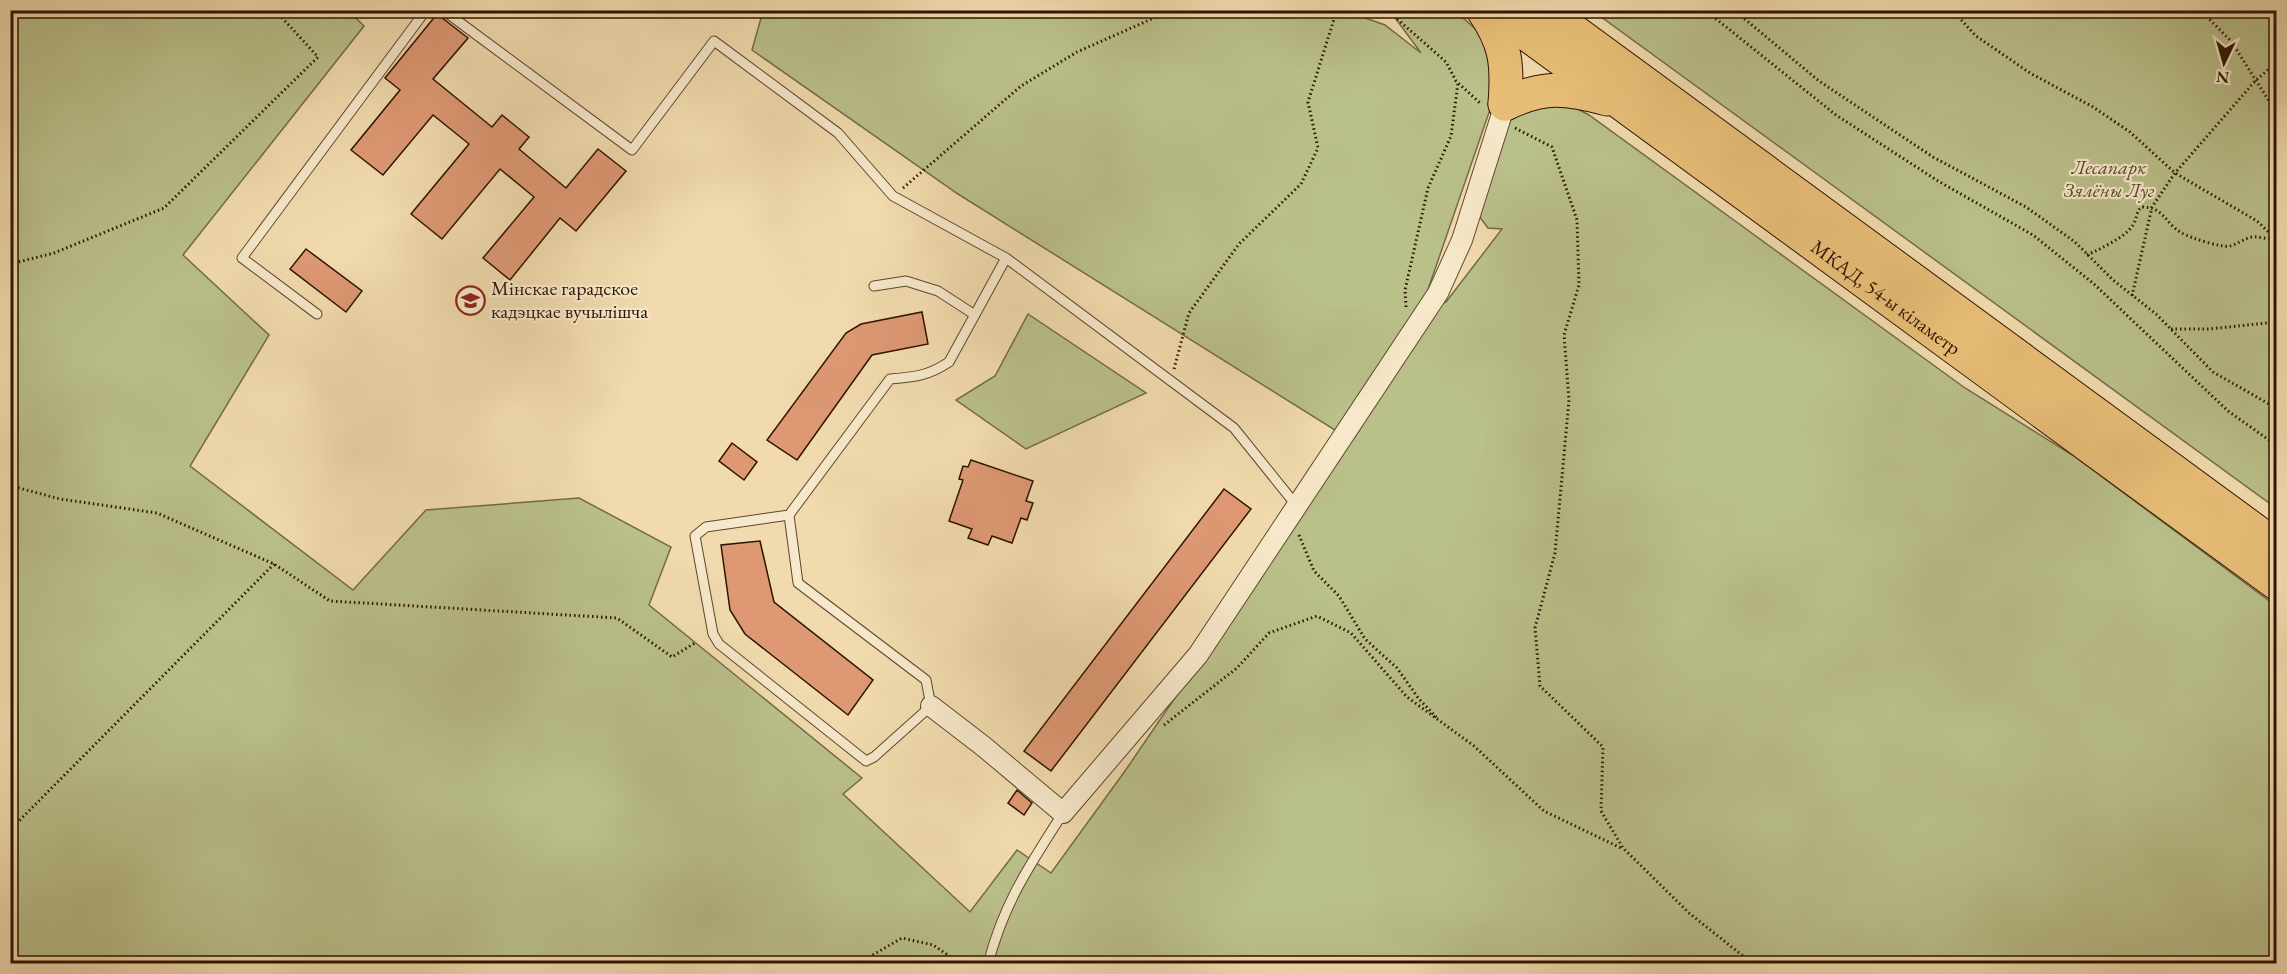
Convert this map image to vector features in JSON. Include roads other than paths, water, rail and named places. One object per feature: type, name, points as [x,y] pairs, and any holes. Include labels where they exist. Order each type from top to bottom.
[{"type":"highway","points":[[1484,10],[1504,48],[1508,74],[1502,112]]},
{"type":"highway","name":"МКАД, 54-ы кіламетр","points":[[1494,10],[2277,583]]},
{"type":"highway","name":"МКАД, 54-ы кіламетр","points":[[1545,10],[2277,546]]},
{"type":"highway","points":[[1502,112],[1526,94],[1547,89],[1583,92],[1617,101]]},
{"type":"street","points":[[931,706],[1063,813],[1198,655],[1438,293],[1456,255],[1502,112]]},
{"type":"lane","points":[[317,314],[242,258],[426,10]]},
{"type":"lane","points":[[443,10],[632,150],[714,41],[838,133],[893,196],[1006,258],[1234,428],[1292,512]]},
{"type":"lane","points":[[789,515],[706,527],[695,536],[713,634],[719,644],[866,761],[874,757],[931,706],[926,680],[798,583],[789,515],[890,379],[919,377],[949,362],[1006,258]]},
{"type":"lane","points":[[874,286],[906,281],[938,291],[975,315]]},
{"type":"lane","points":[[988,963],[1006,907],[1019,882],[1063,813]]},
{"type":"place","name":"Мінскае гарадское кадэцкае вучылішча","points":[[470,300]]},
{"type":"park label","name":"Лесапарк Зялёны Луг","points":[[2109,178]]}]
